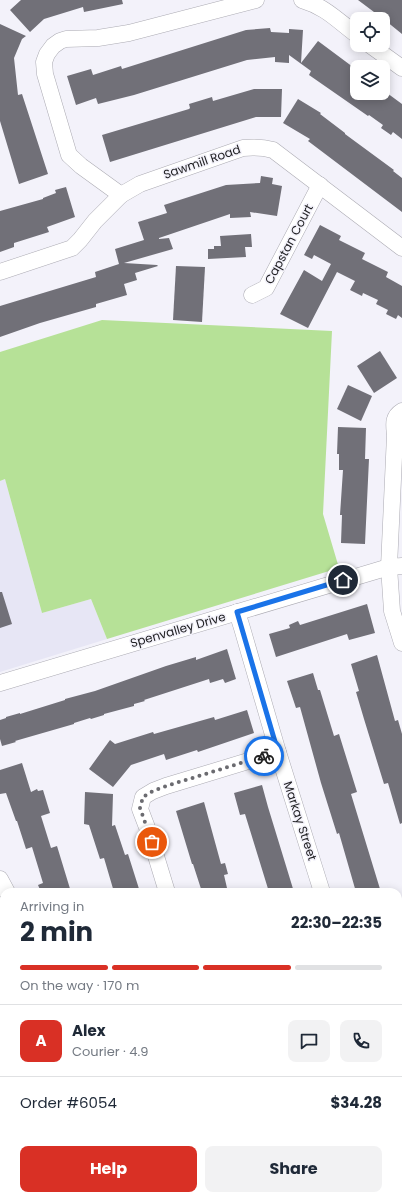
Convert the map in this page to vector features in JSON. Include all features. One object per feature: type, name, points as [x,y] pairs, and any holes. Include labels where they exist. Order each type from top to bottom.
[{"type":"street","points":[[121,195],[81,166],[69,155],[44,74],[46,54],[54,45],[65,40],[92,39],[129,34],[165,25],[208,6],[256,0]]},
{"type":"street","points":[[302,0],[317,5],[328,11],[350,29]]},
{"type":"street","points":[[380,52],[402,68]]},
{"type":"street","name":"Sawmill Road","points":[[0,272],[72,248],[95,221],[121,195],[140,184],[243,148],[255,146],[273,150],[402,248]]},
{"type":"street","name":"Capstan Court","points":[[252,295],[266,288],[320,185]]},
{"type":"street","points":[[402,411],[397,414],[394,419],[395,567],[392,611],[402,643]]},
{"type":"street","name":"Spenvalley Drive","points":[[0,683],[237,612],[395,567]]},
{"type":"street","name":"Markay Street","points":[[237,612],[278,752],[321,888]]},
{"type":"street","points":[[166,888],[140,808],[143,797],[166,786],[278,752]]},
{"type":"street","points":[[0,879],[5,888]]},
{"type":"shaded area","points":[[5,479],[42,613],[91,599],[107,639],[0,672],[0,481]]},
{"type":"green space","points":[[102,320],[332,331],[323,514],[339,568],[107,639],[91,599],[42,613],[5,479],[0,481],[0,352]]},
{"type":"building","points":[[21,0],[122,0],[123,4],[84,12],[83,7],[44,19],[30,32],[10,10]]},
{"type":"building","points":[[358,0],[402,0],[402,34],[390,24],[390,12],[374,12]]},
{"type":"building","points":[[0,24],[26,36],[22,39],[14,58],[18,95],[22,94],[48,174],[19,184],[0,121]]},
{"type":"building","points":[[270,28],[271,32],[289,33],[289,29],[303,30],[301,63],[318,41],[350,65],[350,100],[390,100],[390,95],[402,104],[402,139],[393,132],[391,135],[381,128],[383,125],[309,75],[311,71],[289,55],[289,63],[275,62],[275,57],[247,60],[134,95],[98,104],[96,98],[76,105],[67,76],[91,69],[93,75],[121,66],[122,69],[246,30]]},
{"type":"building","points":[[254,89],[282,89],[281,117],[256,117],[110,162],[102,135],[189,109],[189,104],[212,97],[213,101]]},
{"type":"building","points":[[298,99],[321,113],[320,114],[394,170],[393,171],[402,178],[402,212],[308,141],[310,139],[283,123]]},
{"type":"building","points":[[261,176],[273,178],[272,184],[282,186],[277,216],[250,212],[251,217],[230,218],[230,214],[159,238],[169,238],[173,249],[124,263],[158,266],[135,273],[137,280],[124,284],[127,295],[96,304],[96,307],[40,323],[0,337],[0,306],[96,277],[95,272],[119,264],[115,249],[144,240],[138,222],[167,213],[164,205],[226,185],[260,183]]},
{"type":"building","points":[[66,187],[75,217],[47,227],[49,232],[14,243],[14,247],[0,252],[0,211],[43,199],[56,193],[55,190]]},
{"type":"building","points":[[320,225],[341,236],[339,240],[365,253],[362,259],[388,272],[386,277],[402,286],[402,318],[398,315],[396,319],[386,314],[388,310],[376,304],[378,300],[363,293],[362,296],[350,290],[355,281],[337,272],[308,328],[280,314],[304,270],[322,281],[331,264],[314,255],[312,259],[304,255]]},
{"type":"building","points":[[251,234],[252,247],[245,247],[246,257],[208,259],[208,249],[214,249],[214,246],[221,246],[220,236]]},
{"type":"building","points":[[176,266],[205,267],[202,322],[173,320]]},
{"type":"building","points":[[380,351],[397,378],[374,393],[357,366]]},
{"type":"building","points":[[348,385],[372,396],[361,421],[337,409]]},
{"type":"building","points":[[338,427],[366,428],[365,459],[369,459],[365,544],[341,543],[342,515],[340,515],[343,470],[339,470],[339,454],[337,454]]},
{"type":"building","points":[[0,592],[2,592],[12,624],[0,628]]},
{"type":"building","points":[[367,604],[375,633],[349,640],[347,634],[276,657],[269,634],[290,628],[289,625],[298,621],[300,625]]},
{"type":"building","points":[[227,649],[236,679],[225,683],[223,679],[210,683],[209,679],[144,700],[145,701],[134,704],[134,706],[91,719],[90,718],[2,746],[0,739],[0,720],[6,717],[95,691],[166,666],[196,657],[196,660]]},
{"type":"building","points":[[377,655],[395,721],[398,720],[402,734],[402,823],[400,824],[388,783],[384,784],[364,719],[356,692],[359,691],[351,664]]},
{"type":"building","points":[[313,673],[318,690],[320,690],[334,736],[339,734],[357,792],[351,794],[380,888],[355,888],[339,833],[337,834],[321,783],[300,707],[296,708],[287,681]]},
{"type":"building","points":[[247,710],[254,733],[198,752],[197,750],[166,760],[164,754],[131,765],[113,787],[89,769],[110,740],[115,744],[153,732],[154,734],[214,717],[215,720]]},
{"type":"building","points":[[22,763],[31,792],[37,789],[38,791],[43,790],[50,813],[41,816],[51,848],[57,846],[70,888],[39,888],[38,885],[43,883],[32,847],[26,849],[6,793],[0,794],[0,770]]},
{"type":"building","points":[[262,785],[293,888],[268,888],[245,814],[240,815],[234,793]]},
{"type":"building","points":[[85,792],[113,794],[112,826],[115,825],[125,855],[128,854],[139,888],[113,888],[104,858],[100,859],[89,825],[84,824]]},
{"type":"building","points":[[204,802],[221,864],[225,863],[228,874],[224,875],[227,888],[201,888],[176,811]]},
{"type":"way so far","points":[[152,842],[140,808],[143,797],[166,786],[264,756]]},
{"type":"route","points":[[264,756],[278,752],[237,612],[343,580]]}]
